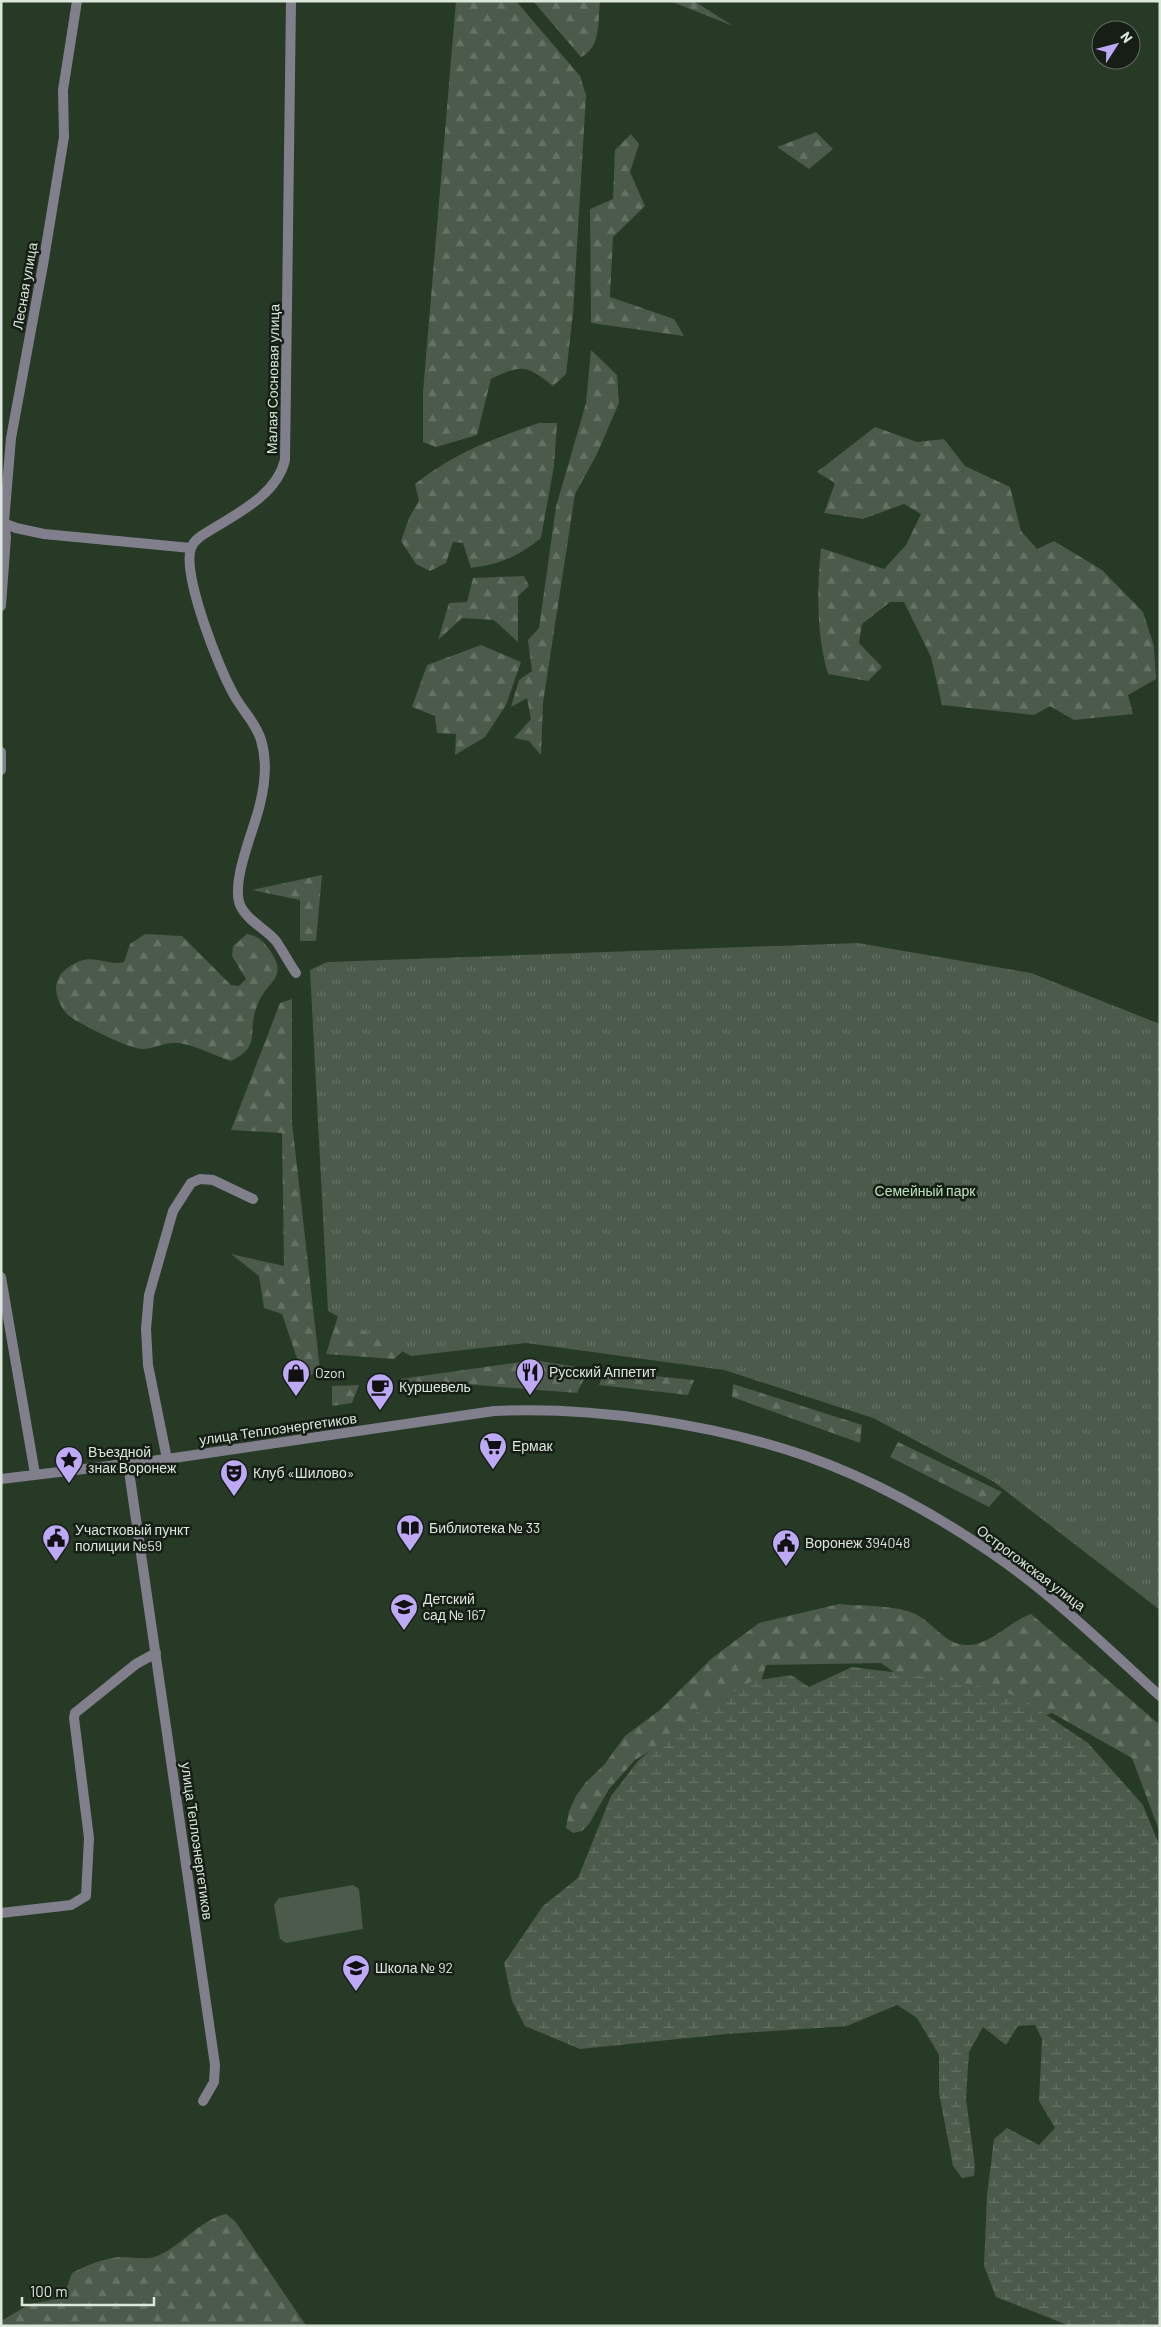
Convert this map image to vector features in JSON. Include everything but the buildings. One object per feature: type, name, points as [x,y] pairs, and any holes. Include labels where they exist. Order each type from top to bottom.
[{"type":"street","name":"Лесная улица","points":[[1,606],[6,537],[2,522],[11,438],[43,265],[64,137],[63,90],[77,1]]},
{"type":"street","name":"Малая Сосновая улица","points":[[191,548],[198,538],[244,509],[274,485],[282,472],[285,460],[290,1]]},
{"type":"street","points":[[2,522],[16,528],[44,534],[191,548],[192,581],[210,642],[234,695],[261,740],[265,770],[260,805],[248,840],[238,888],[240,906],[275,940],[296,973]]},
{"type":"street","points":[[1,752],[1,770]]},
{"type":"street","points":[[168,1459],[148,1365],[146,1329],[149,1295],[173,1211],[191,1183],[200,1179],[213,1180],[253,1199]]},
{"type":"street","points":[[1,1277],[34,1474]]},
{"type":"street","name":"улица Теплоэнергетиков","points":[[1,1479],[168,1459],[494,1412],[532,1410],[667,1423],[765,1444],[808,1457],[897,1497]]},
{"type":"street","name":"улица Теплоэнергетиков","points":[[128,1464],[216,2065],[214,2082],[204,2101]]},
{"type":"street","name":"Острогожская улица","points":[[897,1497],[938,1519],[991,1552],[1059,1604],[1160,1696]]},
{"type":"street","points":[[1,1913],[72,1905],[86,1896],[89,1838],[74,1718],[76,1713],[136,1664],[156,1653]]},
{"type":"green space","points":[[456,1],[516,1],[580,76],[586,95],[573,313],[566,374],[553,386],[536,374],[524,369],[510,371],[491,379],[477,435],[436,447],[423,442],[423,392]]},
{"type":"green space","points":[[533,1],[600,1],[595,41],[587,53],[581,57]]},
{"type":"green space","points":[[670,1],[694,1],[733,26]]},
{"type":"green space","points":[[816,132],[833,149],[809,169],[777,147]]},
{"type":"green space","points":[[631,134],[639,144],[630,172],[645,206],[613,237],[610,297],[674,319],[684,336],[591,323],[590,209],[613,199],[615,150]]},
{"type":"green space","points":[[591,350],[617,375],[619,403],[597,454],[575,494],[543,703],[541,755],[529,741],[514,738],[531,719],[527,698],[511,707],[519,680],[532,671],[528,640],[539,628],[556,507],[586,403]]},
{"type":"green space","points":[[539,423],[557,423],[554,466],[541,538],[508,559],[482,566],[471,568],[463,543],[453,542],[446,563],[430,571],[416,564],[401,541],[409,518],[419,501],[415,484],[459,455]]},
{"type":"green space","points":[[875,427],[917,442],[944,439],[965,466],[1010,487],[1021,531],[1037,549],[1054,541],[1102,570],[1143,612],[1154,646],[1156,679],[1128,695],[1133,714],[1074,720],[1050,706],[1034,715],[942,705],[931,657],[904,602],[890,602],[862,624],[859,643],[882,667],[868,681],[828,674],[819,627],[821,548],[884,569],[906,545],[921,514],[904,504],[863,519],[824,513],[835,483],[817,472]]},
{"type":"green space","points":[[524,576],[529,586],[518,596],[518,642],[494,620],[462,618],[438,640],[449,603],[467,602],[473,578]]},
{"type":"green space","points":[[481,645],[521,662],[506,705],[485,737],[455,755],[456,734],[437,733],[435,716],[412,707],[427,665]]},
{"type":"green space","points":[[322,875],[316,941],[300,941],[300,900],[252,890]]},
{"type":"green space","points":[[145,934],[182,936],[231,985],[239,986],[246,979],[232,956],[233,946],[247,934],[260,939],[269,949],[275,959],[277,973],[257,1006],[254,1015],[252,1038],[247,1049],[241,1055],[231,1061],[197,1048],[177,1043],[168,1043],[144,1049],[129,1046],[93,1030],[73,1019],[65,1012],[58,999],[56,988],[58,979],[67,968],[86,959],[113,963],[124,962],[130,944]]},
{"type":"green space","name":"Семейный парк","points":[[858,943],[1031,973],[1160,1024],[1160,1610],[994,1482],[873,1418],[724,1370],[526,1343],[411,1356],[328,1311],[310,970],[327,962]]},
{"type":"green space","points":[[292,999],[292,1122],[320,1370],[304,1379],[282,1314],[264,1308],[259,1276],[231,1254],[284,1266],[282,1133],[231,1130],[280,1003]]},
{"type":"green space","points":[[342,1303],[413,1342],[394,1359],[326,1354]]},
{"type":"green space","points":[[534,1360],[589,1369],[577,1393],[451,1383],[401,1389],[400,1379]]},
{"type":"green space","points":[[604,1371],[694,1380],[688,1395],[599,1385]]},
{"type":"green space","points":[[733,1384],[862,1425],[860,1443],[732,1397]]},
{"type":"green space","points":[[359,1385],[352,1403],[332,1406],[332,1386]]},
{"type":"green space","points":[[898,1442],[1002,1492],[989,1507],[890,1457]]},
{"type":"green space","points":[[839,1604],[905,1610],[921,1617],[949,1640],[957,1644],[966,1645],[983,1642],[1031,1614],[1160,1725],[1160,1833],[1132,1758],[1052,1713],[1009,1728],[941,1706],[881,1663],[766,1665],[758,1692],[725,1705],[635,1760],[609,1789],[589,1824],[582,1831],[573,1833],[566,1828],[569,1811],[576,1796],[586,1782],[604,1765],[625,1736],[660,1710],[712,1658],[759,1623]]},
{"type":"green space","points":[[852,1667],[915,1675],[1004,1691],[1027,1702],[1088,1743],[1143,1805],[1160,1847],[1160,2326],[1070,2326],[996,2297],[984,2266],[987,2195],[994,2139],[1007,2128],[1039,2145],[1055,2128],[1039,2101],[1042,2039],[1035,2025],[1018,2026],[1006,2045],[983,2027],[969,2052],[966,2099],[975,2166],[974,2176],[962,2178],[953,2166],[939,2093],[939,2055],[917,2018],[897,2005],[847,2026],[727,2034],[580,2049],[525,2026],[512,2001],[504,1963],[543,1906],[578,1878],[611,1796],[638,1761],[689,1717],[752,1681],[791,1675],[809,1687]]},
{"type":"green space","points":[[353,1885],[359,1889],[363,1929],[286,1943],[280,1939],[274,1905],[279,1898]]},
{"type":"green space","points":[[226,2214],[235,2221],[308,2326],[1,2326],[1,2321],[30,2304],[63,2298],[72,2273],[78,2270],[110,2258],[144,2259],[157,2256],[175,2246],[207,2222]]},
{"type":"place","name":"Русский Аппетит","points":[[530,1396]]},
{"type":"place","name":"Ozon","points":[[296,1397]]},
{"type":"place","name":"Куршевель","points":[[380,1411]]},
{"type":"place","name":"Ермак","points":[[493,1470]]},
{"type":"place","name":"Въездной знак Воронеж","points":[[69,1484]]},
{"type":"place","name":"Клуб «Шилово»","points":[[234,1497]]},
{"type":"place","name":"Библиотека № 33","points":[[410,1552]]},
{"type":"place","name":"Участковый пункт полиции №59","points":[[56,1562]]},
{"type":"place","name":"Воронеж 394048","points":[[786,1567]]},
{"type":"place","name":"Детский сад № 167","points":[[404,1631]]},
{"type":"place","name":"Школа № 92","points":[[356,1992]]}]
